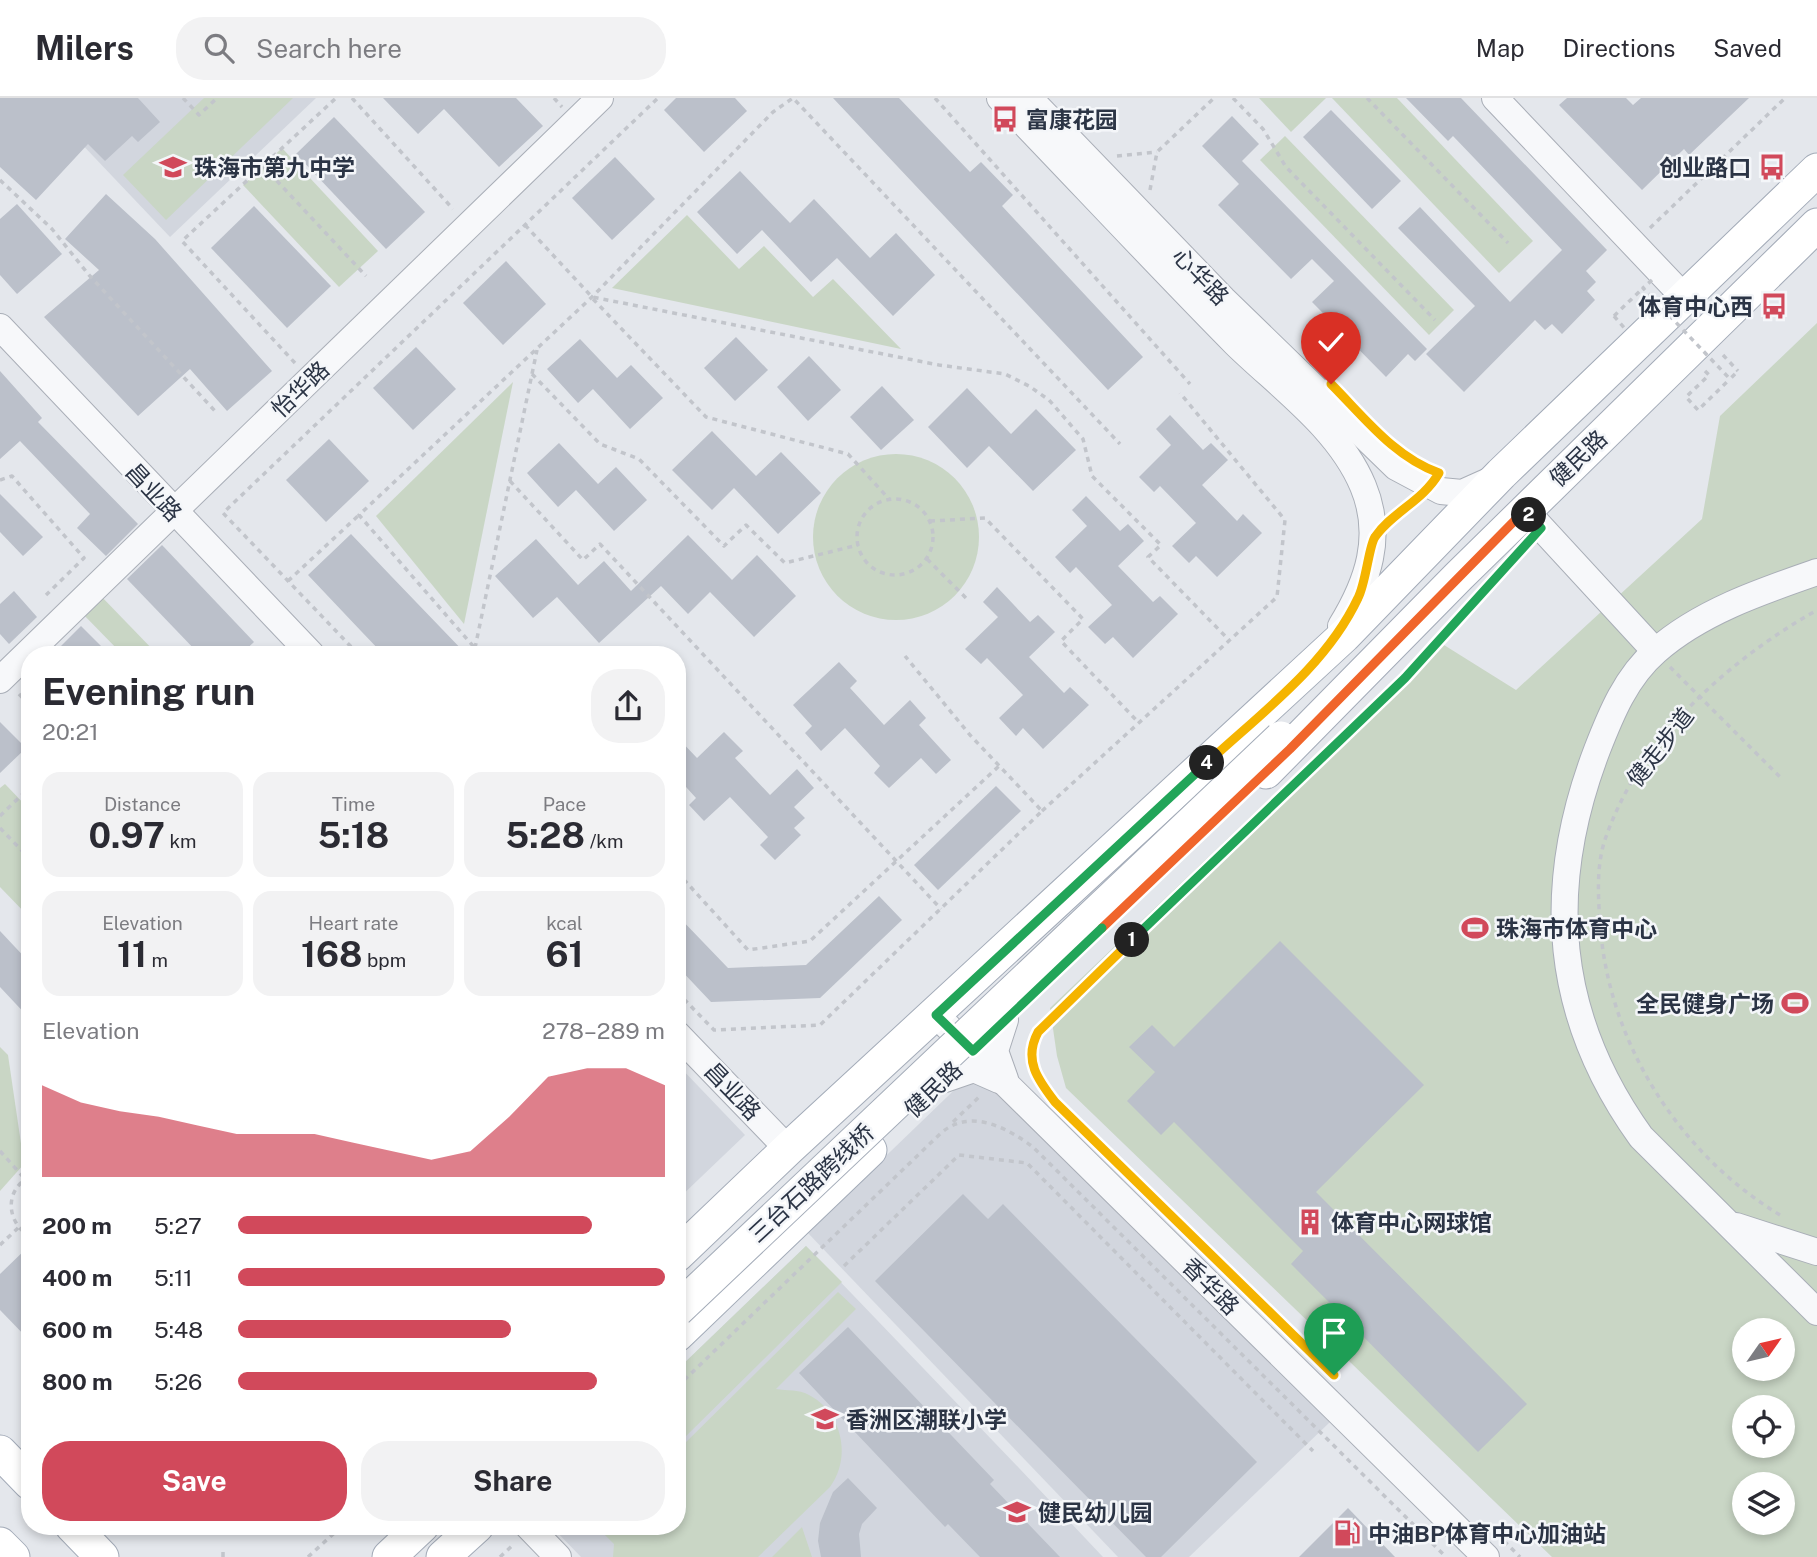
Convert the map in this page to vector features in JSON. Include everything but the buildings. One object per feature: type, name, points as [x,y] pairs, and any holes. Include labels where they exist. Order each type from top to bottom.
[{"type":"main road","name":"健民路","points":[[686,1246],[1344,636],[1501,474],[1662,286],[1817,170]]},
{"type":"main road","name":"健民路","points":[[686,1326],[1290,749],[1374,660],[1817,225]]},
{"type":"main road","points":[[1276,732],[1344,636]]},
{"type":"main road","points":[[1276,732],[1374,660]]},
{"type":"main road","name":"三台石路跨线桥","points":[[686,1278],[1276,732]]},
{"type":"main road","name":"三台石路跨线桥","points":[[686,1301],[1276,732]]},
{"type":"main road","points":[[0,1452],[21,1474]]},
{"type":"main road","points":[[81,1535],[102,1557]]},
{"type":"main road","points":[[362,1557],[385,1535]]},
{"type":"main road","points":[[389,1557],[412,1535]]},
{"type":"main road","points":[[416,1557],[439,1535]]},
{"type":"main road","points":[[443,1557],[467,1535]]},
{"type":"main road","points":[[0,1544],[13,1557]]},
{"type":"street","name":"怡华路","points":[[35,646],[600,98]]},
{"type":"street","name":"心华路","points":[[1000,98],[1235,342],[1326,431],[1362,485],[1372,517],[1373,538],[1367,574],[1359,598],[1309,669]]},
{"type":"street","name":"心华路","points":[[1029,98],[1144,218],[1376,451],[1396,467],[1431,487]]},
{"type":"street","points":[[1495,98],[1633,244],[1662,286]]},
{"type":"street","name":"昌业路","points":[[0,327],[173,513],[303,646]]},
{"type":"street","points":[[1431,487],[1462,493],[1501,474]]},
{"type":"street","points":[[1525,510],[1655,651]]},
{"type":"street","points":[[1817,572],[1716,612],[1655,651],[1629,682],[1611,714],[1591,766],[1578,813],[1563,895],[1568,974],[1589,1042],[1618,1104],[1641,1138],[1817,1312]]},
{"type":"street","name":"怡华路","points":[[0,680],[21,660]]},
{"type":"street","name":"香华路","points":[[936,1015],[1487,1552]]},
{"type":"street","points":[[1005,1020],[996,1039],[995,1059],[1009,1087]]},
{"type":"street","name":"昌业路","points":[[686,1043],[788,1149]]},
{"type":"street","points":[[942,1080],[974,1069],[992,1075],[1009,1087]]},
{"type":"street","points":[[1727,1223],[1817,1252]]},
{"type":"street","points":[[537,1535],[558,1557]]},
{"type":"path","points":[[183,98],[199,115],[217,98]]},
{"type":"path","points":[[310,380],[183,241],[336,98]]},
{"type":"path","points":[[352,98],[469,226]]},
{"type":"path","points":[[350,646],[223,513],[658,98]]},
{"type":"path","points":[[288,581],[592,297],[773,112],[793,98],[1121,444]]},
{"type":"path","points":[[935,98],[1190,384]]},
{"type":"path","points":[[1144,218],[1157,152],[1213,98]]},
{"type":"path","points":[[1233,98],[1263,129],[1286,167],[1435,320]]},
{"type":"path","points":[[1367,98],[1508,243]]},
{"type":"path","points":[[1633,244],[1785,98]]},
{"type":"path","points":[[1088,159],[1157,152]]},
{"type":"path","points":[[263,166],[366,276]]},
{"type":"path","points":[[0,180],[52,229],[89,275],[215,411]]},
{"type":"path","points":[[525,225],[706,417],[848,454],[889,499]]},
{"type":"path","points":[[1646,300],[1662,286]]},
{"type":"path","points":[[1627,331],[1614,316],[1662,286]]},
{"type":"path","points":[[1662,286],[1730,379]]},
{"type":"path","points":[[592,297],[939,365],[1005,374],[1029,386],[1049,400],[1083,439],[1092,476],[1161,545],[1148,557],[1229,640]]},
{"type":"path","points":[[1616,329],[1626,319]]},
{"type":"path","points":[[1676,398],[1732,346]]},
{"type":"path","points":[[476,646],[537,348]]},
{"type":"path","points":[[1709,375],[1686,397],[1698,410],[1738,371],[1723,355]]},
{"type":"path","points":[[532,373],[600,444],[639,459],[724,546],[746,524],[785,563],[858,545]]},
{"type":"path","points":[[686,1001],[714,1031],[820,1025],[1042,811],[1277,597],[1285,520],[1180,393]]},
{"type":"path","points":[[0,480],[12,476],[83,558],[46,596]]},
{"type":"path","points":[[510,481],[583,559],[600,544],[941,909]]},
{"type":"path","points":[[1373,538],[1431,487]]},
{"type":"path","points":[[889,499],[913,503],[930,521],[933,534],[927,559],[906,574],[894,575],[870,566],[858,545],[860,521],[867,511],[889,499]]},
{"type":"path","points":[[359,515],[472,646]]},
{"type":"path","points":[[930,521],[985,518],[1083,619],[1061,641],[1139,723]]},
{"type":"path","points":[[927,559],[966,598]]},
{"type":"path","points":[[1046,1090],[1031,1063],[1030,1052],[1038,1032],[1405,678],[1487,588]]},
{"type":"path","name":"健走步道","points":[[1784,1217],[1754,1199],[1719,1167],[1655,1094],[1625,1038],[1608,987],[1597,885],[1606,836],[1629,782],[1699,696],[1778,632],[1817,610]]},
{"type":"path","points":[[1655,651],[1780,777]]},
{"type":"path","points":[[905,656],[999,766],[1042,811]]},
{"type":"path","points":[[686,883],[748,950],[810,940],[999,766]]},
{"type":"path","points":[[0,816],[21,796]]},
{"type":"path","points":[[0,828],[21,850]]},
{"type":"path","points":[[686,1378],[941,1133],[952,1124],[982,1122],[1013,1132],[1033,1147],[1446,1557]]},
{"type":"path","points":[[0,1151],[21,1171]]},
{"type":"path","points":[[844,1266],[959,1154],[1027,1163],[1313,1451]]},
{"type":"path","points":[[21,1186],[12,1196],[12,1218],[21,1230]]},
{"type":"path","points":[[0,1245],[18,1228]]},
{"type":"path","points":[[308,1557],[332,1535]]},
{"type":"path","points":[[223,1550],[223,1557]]},
{"type":"path","points":[[1487,1552],[1520,1557]]},
{"type":"shaded area","name":"珠海市第九中学","points":[[38,98],[316,98],[170,237]]},
{"type":"shaded area","points":[[975,1070],[1330,1422],[1189,1557],[1118,1557],[807,1232]]},
{"type":"shaded area","points":[[686,1073],[745,1135],[686,1191]]},
{"type":"shaded area","name":"香洲区潮联小学","points":[[806,1246],[1103,1557],[581,1557],[560,1535],[686,1535],[686,1361]]},
{"type":"green space","points":[[204,98],[293,98],[166,220],[123,175]]},
{"type":"green space","points":[[1259,98],[1326,98],[1291,132]]},
{"type":"green space","points":[[1332,98],[1397,98],[1533,241],[1499,273]]},
{"type":"green space","points":[[1285,136],[1454,310],[1429,335],[1260,160]]},
{"type":"green space","points":[[282,148],[378,251],[339,287],[243,185]]},
{"type":"green space","points":[[687,215],[739,269],[764,246],[813,297],[833,279],[901,349],[612,288]]},
{"type":"green space","name":"珠海市体育中心","points":[[1817,323],[1817,1557],[1552,1557],[1066,1088],[1057,1056],[1050,1008],[1436,640],[1516,690],[1702,519],[1720,416]]},
{"type":"green space","points":[[513,382],[464,624],[376,516]]},
{"type":"green space","points":[[896,454],[928,461],[955,478],[972,505],[979,537],[972,569],[955,596],[928,613],[896,620],[864,613],[837,596],[820,569],[813,537],[820,505],[837,478],[864,461]]},
{"type":"green space","points":[[98,593],[149,646],[114,646],[80,611]]},
{"type":"green space","points":[[5,784],[21,801],[21,909],[0,887],[0,788]]},
{"type":"green space","points":[[0,1047],[8,1055],[21,1144],[21,1167],[0,1191]]},
{"type":"green space","points":[[806,1246],[842,1282],[686,1436],[686,1361]]},
{"type":"green space","points":[[838,1292],[856,1309],[776,1389],[809,1395],[829,1412],[836,1424],[842,1449],[841,1462],[830,1487],[758,1557],[613,1557],[614,1544],[605,1535],[686,1535],[686,1442]]},
{"type":"green space","points":[[802,1527],[812,1557],[772,1557]]},
{"type":"place","name":"富康花园","points":[[1005,119]]},
{"type":"place","name":"珠海市第九中学","points":[[173,167]]},
{"type":"place","name":"创业路口","points":[[1772,167]]},
{"type":"place","name":"体育中心西","points":[[1774,306]]},
{"type":"place","name":"珠海市体育中心","points":[[1475,928]]},
{"type":"place","name":"全民健身广场","points":[[1795,1003]]},
{"type":"place","name":"体育中心网球馆","points":[[1310,1222]]},
{"type":"place","name":"香洲区潮联小学","points":[[825,1419]]},
{"type":"place","name":"健民幼儿园","points":[[1017,1512]]},
{"type":"place","name":"中油BP体育中心加油站","points":[[1347,1533]]},
{"type":"route","points":[[1331,384],[1392,446],[1419,466],[1439,473],[1431,487],[1373,538],[1367,574],[1359,598],[1309,669],[936,1015],[973,1051],[1290,749],[1374,660],[1525,510],[1541,528],[1405,678],[1062,1007],[1038,1032],[1030,1052],[1035,1073],[1055,1102],[1334,1375]]}]
